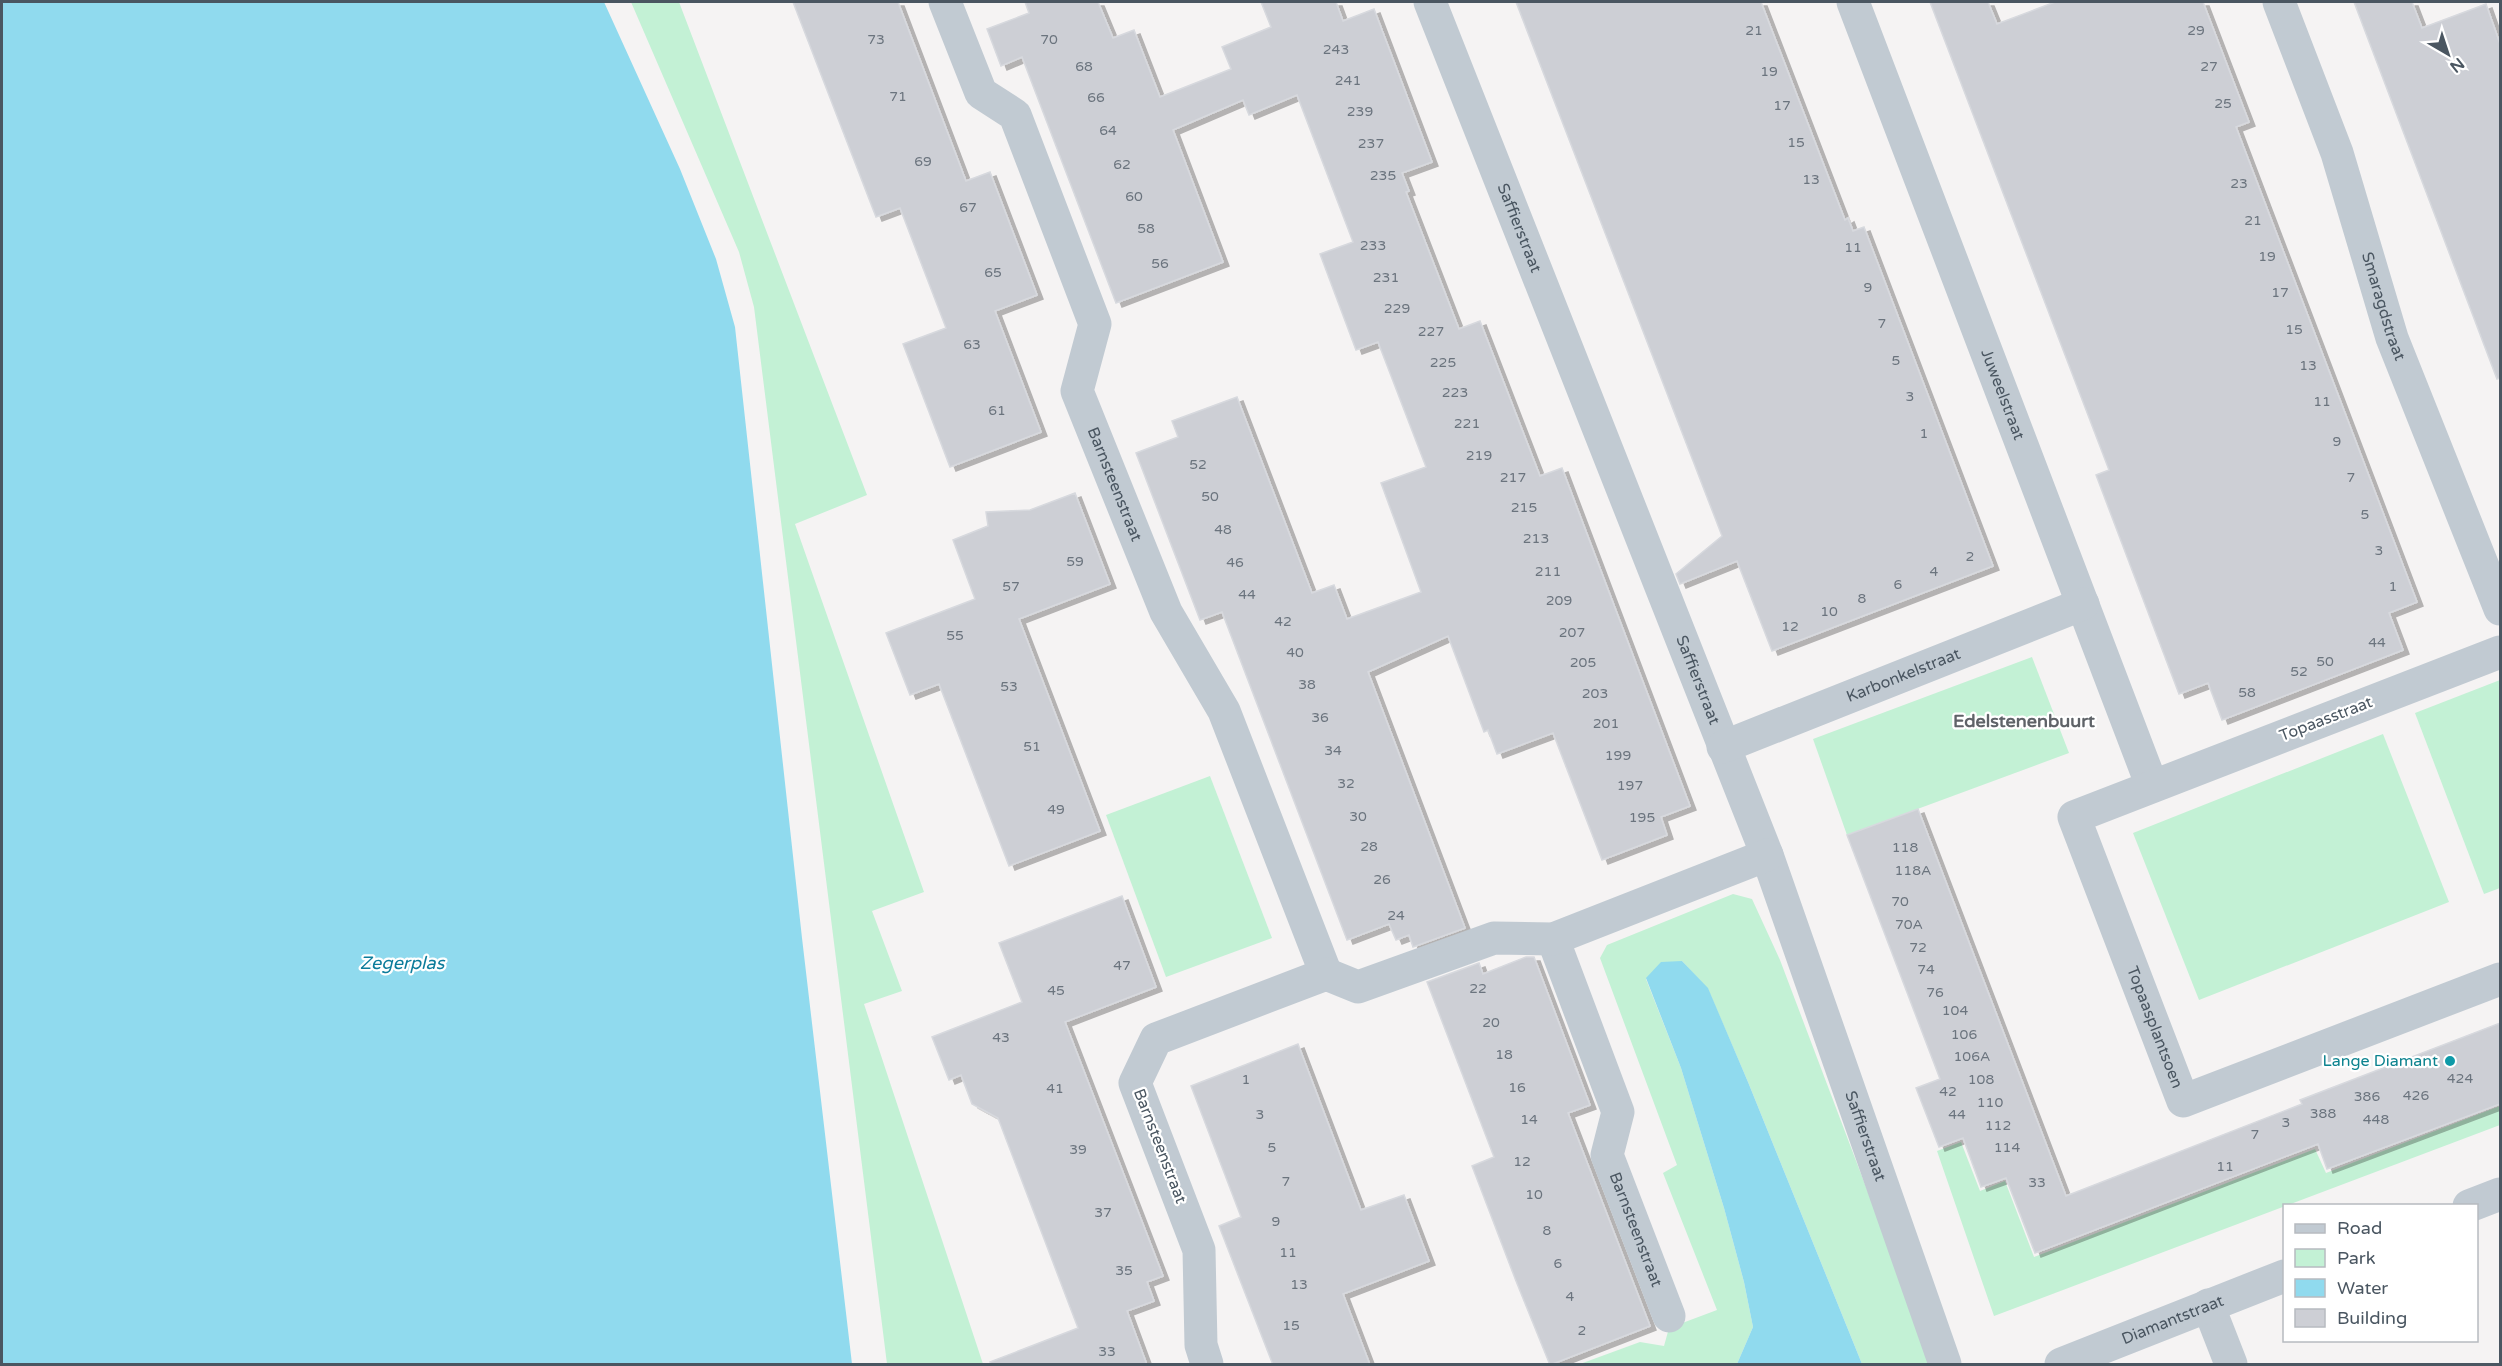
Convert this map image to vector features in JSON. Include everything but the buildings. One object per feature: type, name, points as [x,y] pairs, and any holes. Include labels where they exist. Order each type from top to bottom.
[{"type":"street","name":"Barnsteenstraat","points":[[945,2],[981,93],[1015,115],[1095,324],[1077,391],[1166,612],[1224,711],[1326,974],[1156,1039],[1135,1083],[1199,1250],[1201,1345],[1207,1365]]},
{"type":"street","name":"Saffierstraat","points":[[1430,2],[1767,855],[1945,1365]]},
{"type":"street","name":"Juweelstraat","points":[[1853,2],[2152,786]]},
{"type":"street","name":"Smaragdstraat","points":[[2279,2],[2337,153],[2392,338],[2500,609]]},
{"type":"street","name":"Karbonkelstraat","points":[[1723,747],[2083,604]]},
{"type":"street","name":"Topaasstraat","points":[[2152,786],[2500,652]]},
{"type":"street","name":"Topaasplantsoen","points":[[2152,786],[2074,816],[2183,1101],[2500,979]]},
{"type":"street","points":[[1326,974],[1358,987],[1494,938],[1553,939],[1767,855]]},
{"type":"street","name":"Barnsteenstraat","points":[[1553,939],[1618,1112],[1607,1155],[1669,1316]]},
{"type":"street","points":[[2474,1204],[2500,1194]]},
{"type":"street","name":"Diamantstraat","points":[[2061,1365],[2283,1276]]},
{"type":"street","points":[[2208,1305],[2231,1365]]},
{"type":"green space","points":[[631,2],[679,2],[867,495],[795,524],[924,892],[872,911],[902,991],[864,1004],[983,1364],[887,1364],[754,307],[739,252]]},
{"type":"green space","points":[[2032,657],[2069,753],[1847,835],[1813,739]]},
{"type":"green space","points":[[2500,680],[2500,888],[2484,894],[2415,713]]},
{"type":"green space","points":[[2383,734],[2449,902],[2199,1000],[2133,833]]},
{"type":"green space","points":[[1210,776],[1272,938],[1166,977],[1106,815]]},
{"type":"green space","points":[[1733,894],[1752,899],[1780,960],[1933,1364],[1862,1364],[1708,989],[1682,961],[1646,979],[1681,1068],[1724,1208],[1744,1282],[1753,1327],[1737,1364],[1580,1364],[1640,1342],[1664,1346],[1669,1328],[1717,1310],[1663,1173],[1677,1165],[1600,958],[1607,945]]},
{"type":"green space","points":[[2500,1106],[2500,1125],[2291,1204],[2283,1204],[2283,1207],[1994,1316],[1937,1151],[1961,1142],[1980,1191],[2005,1181],[2034,1257],[2315,1149],[2326,1173]]},
{"type":"water","name":"Zegerplas","points":[[2,2],[604,2],[680,169],[716,259],[735,327],[802,938],[852,1364],[2,1364]]},
{"type":"water","points":[[1682,961],[1708,988],[1862,1364],[1737,1364],[1753,1327],[1744,1282],[1681,1068],[1646,978],[1661,962]]},
{"type":"place","name":"Lange Diamant","points":[[2450,1061]]},
{"type":"district","name":"Edelstenenbuurt","points":[[2024,721]]}]
